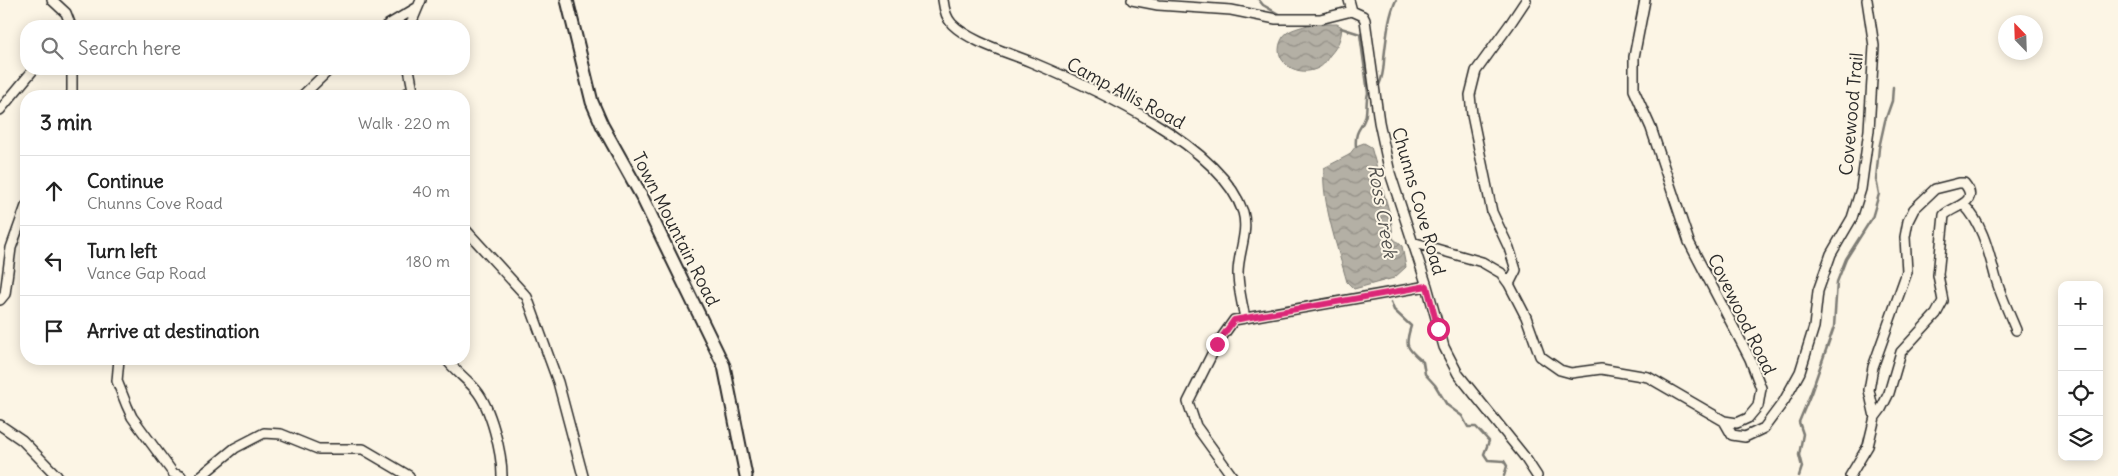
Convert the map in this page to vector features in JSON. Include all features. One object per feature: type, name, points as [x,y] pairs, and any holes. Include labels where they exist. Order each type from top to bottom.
[{"type":"main road","name":"Town Mountain Road","points":[[567,0],[592,102],[602,125],[645,204],[724,366],[746,476]]},
{"type":"street","points":[[52,0],[66,13],[69,20]]},
{"type":"street","name":"Camp Allis Road","points":[[943,0],[947,17],[952,25],[972,38],[1034,63],[1120,104],[1154,123],[1208,162],[1225,181],[1243,212],[1245,223],[1238,272],[1245,318]]},
{"type":"street","points":[[1132,0],[1167,6],[1231,10],[1276,19],[1320,19],[1352,12]]},
{"type":"street","name":"Chunns Cove Road","points":[[1349,0],[1352,12],[1363,16],[1365,20],[1383,140],[1390,173],[1427,286],[1444,348],[1450,362],[1474,395],[1524,456],[1537,476]]},
{"type":"street","points":[[1510,284],[1516,270],[1509,248],[1492,212],[1472,115],[1470,95],[1476,71],[1526,0]]},
{"type":"street","name":"Covewood Road","points":[[1645,0],[1634,57],[1634,90],[1651,128],[1689,242],[1750,360],[1761,388],[1758,406],[1748,418],[1737,423],[1724,421]]},
{"type":"street","name":"Covewood Trail","points":[[1724,421],[1732,435],[1745,437],[1764,428],[1784,401],[1800,372],[1814,327],[1821,282],[1830,254],[1852,218],[1860,189],[1869,130],[1874,46],[1867,0]]},
{"type":"street","points":[[395,20],[420,3]]},
{"type":"street","points":[[413,20],[420,3]]},
{"type":"street","points":[[0,110],[29,75]]},
{"type":"street","points":[[72,75],[72,90]]},
{"type":"street","points":[[308,90],[324,75]]},
{"type":"street","points":[[410,75],[412,90]]},
{"type":"street","points":[[1850,476],[1868,446],[1874,417],[1870,390],[1873,367],[1908,272],[1905,237],[1908,221],[1914,209],[1935,189],[1964,183],[1969,189],[1970,196],[1964,205],[1951,209],[1944,215],[1938,275],[1943,302],[1936,314],[1901,352],[1889,393],[1874,417]]},
{"type":"street","points":[[1964,205],[1972,213],[1992,258],[1996,280],[2016,330]]},
{"type":"street","points":[[0,300],[5,294],[11,248],[20,223]]},
{"type":"street","points":[[470,235],[527,297],[558,382],[583,476]]},
{"type":"street","points":[[1412,242],[1482,262],[1501,273],[1510,284],[1526,317],[1540,356],[1560,370],[1572,373],[1601,369],[1648,378],[1724,421]]},
{"type":"street","points":[[1232,476],[1196,426],[1188,402],[1217,344],[1234,320],[1427,286]]},
{"type":"street","points":[[118,365],[117,381],[119,390],[132,417],[173,473],[181,476]]},
{"type":"street","points":[[451,365],[476,389],[483,401],[502,460],[502,476]]},
{"type":"street","points":[[0,425],[22,440],[57,476]]},
{"type":"street","points":[[201,476],[236,448],[264,433],[281,434],[318,449],[363,448],[409,476]]},
{"type":"water","points":[[1311,24],[1337,24],[1342,27],[1340,39],[1335,49],[1321,66],[1312,70],[1295,70],[1283,60],[1279,46],[1285,34]]},
{"type":"water","points":[[1364,143],[1371,147],[1391,218],[1393,238],[1402,246],[1406,267],[1394,278],[1354,289],[1347,282],[1331,225],[1325,195],[1324,168],[1349,155],[1356,146]]},
{"type":"waterway","points":[[1259,0],[1263,5],[1282,16]]},
{"type":"waterway","points":[[1379,85],[1383,72],[1389,25],[1396,0]]},
{"type":"waterway","points":[[1341,28],[1360,34],[1368,93],[1365,118],[1358,131],[1356,147]]},
{"type":"waterway","points":[[1799,476],[1802,467],[1799,455],[1803,434],[1799,422],[1834,327],[1837,282],[1846,259],[1872,218],[1879,194],[1876,179],[1879,148],[1892,101],[1893,87]]},
{"type":"waterway","name":"Ross Creek","points":[[1391,302],[1394,310],[1411,326],[1408,347],[1423,362],[1425,374],[1435,385],[1447,405],[1462,416],[1468,427],[1476,427],[1489,441],[1484,454],[1488,460],[1504,461],[1507,466],[1504,476]]},
{"type":"route","points":[[1217,344],[1234,320],[1427,286],[1438,329]]}]
